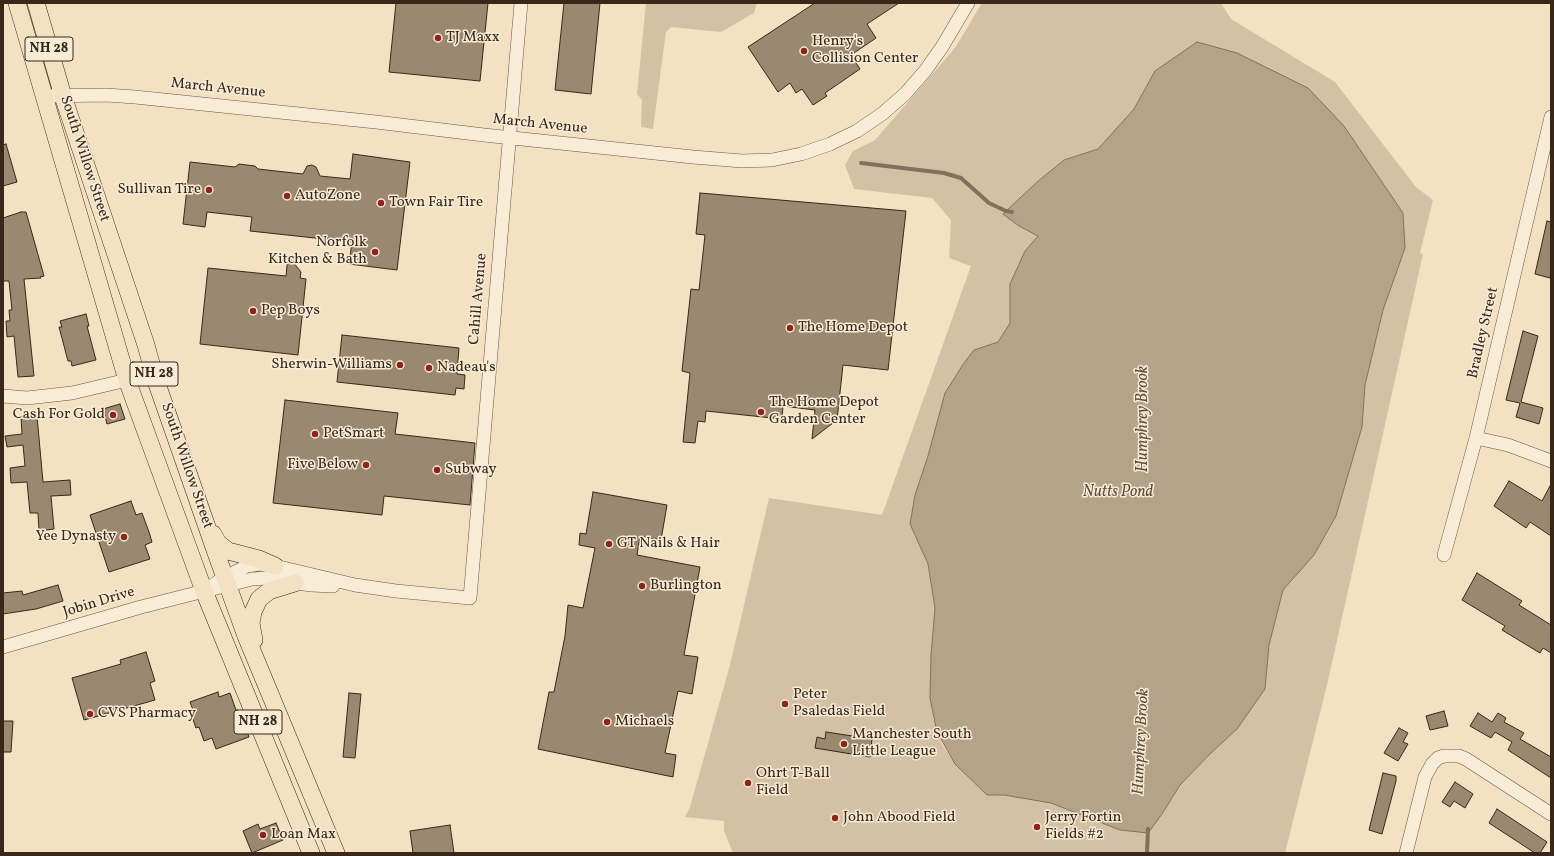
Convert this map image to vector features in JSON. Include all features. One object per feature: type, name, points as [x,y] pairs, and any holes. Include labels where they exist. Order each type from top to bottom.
[{"type":"main road","name":"South Willow Street","points":[[17,3],[127,380],[204,591],[311,853]]},
{"type":"main road","name":"South Willow Street","points":[[36,3],[63,96],[146,345],[155,378],[226,581],[246,636],[336,853]]},
{"type":"main road","points":[[203,514],[222,548],[259,559],[274,566]]},
{"type":"main road","points":[[267,686],[251,623],[253,612],[264,593],[295,583]]},
{"type":"street","name":"Cahill Avenue","points":[[355,586],[470,598],[521,3]]},
{"type":"street","name":"March Avenue","points":[[44,96],[106,95],[135,97],[742,161],[772,160],[801,154],[830,144],[857,131],[882,114],[905,94],[925,71],[942,47],[968,3]]},
{"type":"street","name":"Bradley Street","points":[[1444,555],[1476,438],[1546,159],[1551,117]]},
{"type":"street","points":[[3,396],[27,398],[72,393],[127,380],[155,378]]},
{"type":"street","points":[[1476,438],[1508,445],[1551,461]]},
{"type":"street","points":[[226,581],[247,566],[259,564],[274,566],[355,586]]},
{"type":"street","points":[[226,581],[266,578],[295,583],[328,586],[355,586]]},
{"type":"street","name":"Jobin Drive","points":[[3,647],[141,607],[204,591],[226,581]]},
{"type":"street","points":[[1406,853],[1425,777],[1432,764],[1438,758],[1444,756],[1459,756],[1466,759],[1551,814]]},
{"type":"shaded area","points":[[646,3],[757,3],[754,13],[721,32],[671,27],[666,32],[653,129],[641,127],[642,100],[637,94]]},
{"type":"shaded area","points":[[982,3],[1221,3],[1231,19],[1335,82],[1416,187],[1433,200],[1420,253],[1423,254],[1327,685],[1285,853],[733,853],[724,831],[724,821],[685,817],[690,807],[730,665],[769,498],[882,515],[971,266],[949,258],[951,220],[932,198],[854,189],[845,165],[853,151],[875,140],[955,48]],"holes":[[[1155,71],[1344,126],[1373,170],[1405,248],[1383,310],[1365,385],[1362,427],[1336,516],[1314,555],[1283,590],[1269,645],[1265,689],[1237,729],[1180,785],[1162,814],[1120,830],[1051,803],[1004,795],[987,795],[955,764],[941,743],[937,732],[931,655],[935,608],[928,564],[910,524],[915,495],[928,456],[974,350],[998,342],[1010,323],[1010,284],[1025,251],[1038,236],[1019,226],[1004,214],[1037,182],[1064,160],[1098,149],[1134,109]]]},
{"type":"water","name":"Nutts Pond","points":[[1197,42],[1237,53],[1308,88],[1344,126],[1403,213],[1405,248],[1383,310],[1365,385],[1362,427],[1336,516],[1314,555],[1283,590],[1269,645],[1265,689],[1237,729],[1180,785],[1148,833],[1120,830],[1051,803],[1004,795],[987,795],[955,764],[937,732],[930,698],[931,655],[935,608],[928,564],[910,524],[915,495],[928,456],[945,393],[974,350],[998,342],[1010,323],[1010,284],[1025,251],[1038,236],[1019,226],[1003,214],[1037,182],[1064,160],[1098,149],[1134,109],[1155,71]]},
{"type":"building","name":"TJ Maxx","points":[[396,3],[488,3],[480,81],[389,72]]},
{"type":"building","points":[[564,3],[600,3],[591,94],[555,90]]},
{"type":"building","name":"Henry's Collision Center","points":[[815,3],[899,3],[867,24],[876,38],[851,55],[860,69],[825,93],[827,96],[813,105],[802,89],[796,93],[790,83],[778,92],[748,47]]},
{"type":"building","points":[[6,144],[17,182],[3,186],[3,145]]},
{"type":"building","points":[[353,154],[410,162],[397,270],[349,264],[352,242],[250,231],[252,217],[207,212],[205,227],[183,224],[190,162],[235,167],[239,164],[255,166],[258,169],[303,174],[307,166],[312,165],[316,167],[320,176],[350,179]]},
{"type":"building","name":"The Home Depot","points":[[700,193],[906,211],[888,370],[843,365],[837,420],[812,439],[815,410],[783,406],[782,419],[706,411],[705,422],[698,421],[695,443],[683,442],[690,373],[682,371],[691,289],[699,290],[705,235],[696,234]]},
{"type":"building","points":[[21,212],[26,212],[44,276],[40,277],[41,278],[24,279],[34,376],[18,377],[14,336],[7,337],[6,321],[10,321],[9,310],[12,310],[9,281],[3,281],[3,218]]},
{"type":"building","points":[[1547,221],[1551,222],[1550,278],[1535,274]]},
{"type":"building","name":"Pep Boys","points":[[288,256],[301,272],[300,278],[306,279],[298,355],[200,344],[208,268],[286,276]]},
{"type":"building","points":[[86,314],[89,326],[87,326],[96,360],[72,366],[71,361],[68,361],[59,327],[62,327],[60,321]]},
{"type":"building","points":[[1523,331],[1538,336],[1521,402],[1543,408],[1539,424],[1516,417],[1520,403],[1506,400]]},
{"type":"building","points":[[342,335],[459,348],[457,374],[465,375],[464,389],[456,388],[455,395],[337,382]]},
{"type":"building","points":[[285,400],[398,413],[395,434],[475,443],[470,505],[384,496],[382,515],[273,503]]},
{"type":"building","name":"Cash For Gold","points":[[120,404],[125,419],[107,424],[103,409]]},
{"type":"building","points":[[37,416],[43,482],[70,480],[71,495],[51,496],[54,529],[39,531],[38,513],[30,513],[27,482],[11,483],[10,468],[25,466],[23,445],[7,447],[5,436],[22,434],[21,417]]},
{"type":"building","points":[[1509,481],[1542,501],[1551,484],[1551,536],[1530,522],[1526,528],[1494,506]]},
{"type":"building","points":[[593,492],[667,505],[661,540],[640,536],[637,555],[700,567],[684,655],[698,657],[692,694],[678,691],[665,753],[676,755],[673,777],[538,749],[549,692],[554,692],[565,636],[568,605],[583,608],[595,548],[579,545],[580,533],[586,534]]},
{"type":"building","name":"Yee Dynasty","points":[[131,501],[136,515],[142,513],[149,532],[152,542],[145,545],[150,559],[109,572],[90,515]]},
{"type":"building","points":[[1477,573],[1522,601],[1519,605],[1551,625],[1551,653],[1543,648],[1540,653],[1502,630],[1505,626],[1462,600]]},
{"type":"building","points":[[58,585],[63,601],[36,609],[3,614],[3,593],[22,591],[23,595]]},
{"type":"building","name":"CVS Pharmacy","points":[[146,652],[155,681],[150,683],[155,700],[84,720],[72,678],[121,664],[120,660]]},
{"type":"building","points":[[218,692],[219,697],[230,693],[237,713],[240,712],[249,737],[216,749],[212,738],[204,741],[199,727],[196,728],[190,711],[193,710],[190,702]]},
{"type":"building","points":[[349,693],[361,694],[355,758],[343,757]]},
{"type":"building","points":[[1444,711],[1448,726],[1430,730],[1426,716]]},
{"type":"building","points":[[1478,713],[1492,722],[1498,713],[1506,718],[1504,722],[1524,733],[1520,739],[1551,757],[1551,778],[1508,750],[1512,742],[1495,732],[1491,738],[1470,726]]},
{"type":"building","points":[[3,721],[13,721],[11,752],[3,752]]},
{"type":"building","points":[[1399,728],[1408,733],[1403,742],[1408,744],[1398,761],[1384,753]]},
{"type":"building","name":"Manchester South Little League","points":[[826,732],[872,739],[870,757],[815,748],[817,737],[825,739]]},
{"type":"building","points":[[1383,773],[1396,776],[1396,781],[1382,834],[1369,830]]},
{"type":"building","points":[[1455,782],[1473,794],[1465,808],[1454,801],[1450,807],[1442,802]]},
{"type":"building","points":[[1497,809],[1547,842],[1540,853],[1535,853],[1489,823]]},
{"type":"building","name":"Loan Max","points":[[276,823],[283,840],[252,853],[243,831],[258,824],[260,829]]},
{"type":"building","points":[[450,825],[454,853],[413,853],[410,831]]},
{"type":"waterway","name":"Humphrey Brook","points":[[861,163],[944,173],[961,178],[989,203],[1006,211],[1012,212]]},
{"type":"waterway","points":[[1147,853],[1148,829]]},
{"type":"place","name":"TJ Maxx","points":[[438,38]]},
{"type":"place","name":"Henry's Collision Center","points":[[804,51]]},
{"type":"place","name":"Sullivan Tire","points":[[209,190]]},
{"type":"place","name":"AutoZone","points":[[287,196]]},
{"type":"place","name":"Town Fair Tire","points":[[381,203]]},
{"type":"place","name":"Norfolk Kitchen & Bath","points":[[375,252]]},
{"type":"place","name":"Pep Boys","points":[[253,311]]},
{"type":"place","name":"The Home Depot","points":[[790,328]]},
{"type":"place","name":"Sherwin-Williams","points":[[400,365]]},
{"type":"place","name":"Nadeau's","points":[[429,368]]},
{"type":"place","name":"The Home Depot Garden Center","points":[[761,412]]},
{"type":"place","name":"Cash For Gold","points":[[113,415]]},
{"type":"place","name":"PetSmart","points":[[315,434]]},
{"type":"place","name":"Five Below","points":[[366,465]]},
{"type":"place","name":"Subway","points":[[437,470]]},
{"type":"place","name":"Yee Dynasty","points":[[124,537]]},
{"type":"place","name":"GT Nails & Hair","points":[[609,544]]},
{"type":"place","name":"Burlington","points":[[642,586]]},
{"type":"place","name":"Peter Psaledas Field","points":[[785,704]]},
{"type":"place","name":"CVS Pharmacy","points":[[90,714]]},
{"type":"place","name":"Michaels","points":[[607,722]]},
{"type":"place","name":"Manchester South Little League","points":[[844,744]]},
{"type":"place","name":"Ohrt T-Ball Field","points":[[748,783]]},
{"type":"place","name":"John Abood Field","points":[[835,818]]},
{"type":"place","name":"Jerry Fortin Fields #2","points":[[1037,827]]},
{"type":"place","name":"Loan Max","points":[[263,835]]}]
